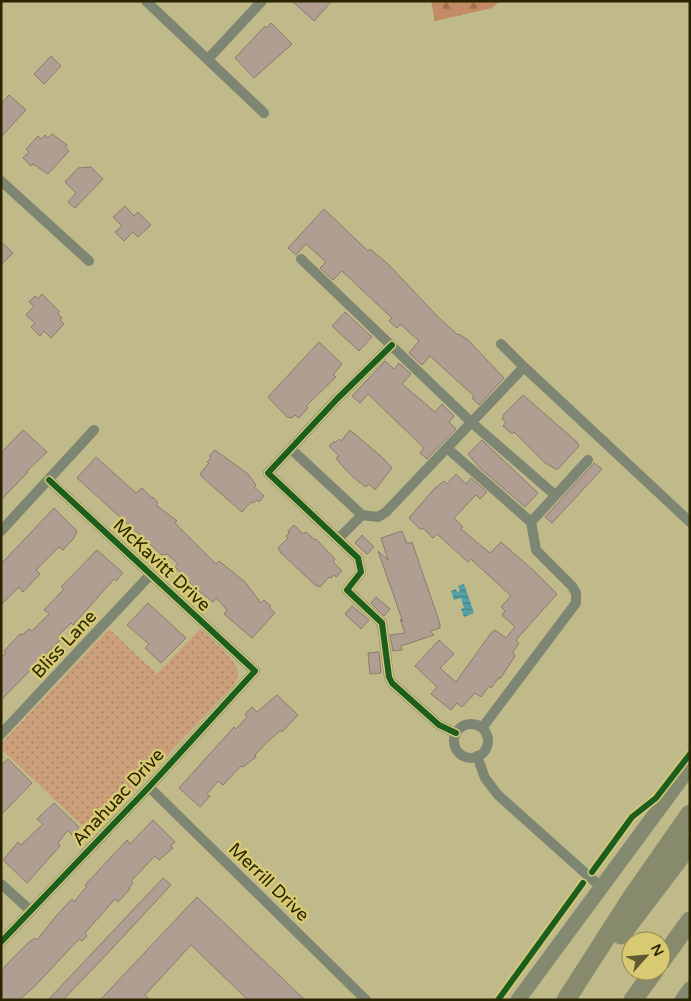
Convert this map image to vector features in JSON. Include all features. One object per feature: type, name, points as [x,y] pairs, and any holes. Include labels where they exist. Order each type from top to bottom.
[{"type":"highway","points":[[566,1000],[632,896],[690,814]]},
{"type":"highway","points":[[572,1000],[690,844]]},
{"type":"highway","points":[[671,947],[690,921]]},
{"type":"highway","points":[[633,1000],[647,981]]},
{"type":"main road","points":[[518,1000],[690,767]]},
{"type":"main road","points":[[682,1000],[690,989]]},
{"type":"street","points":[[146,1],[264,113]]},
{"type":"street","points":[[208,59],[262,1]]},
{"type":"street","points":[[1,181],[89,261]]},
{"type":"street","points":[[301,259],[471,422],[555,495]]},
{"type":"street","points":[[501,344],[690,522]]},
{"type":"street","points":[[392,345],[337,399],[268,473],[358,558],[361,572],[346,590],[382,623],[389,677],[392,683],[439,725],[456,734]]},
{"type":"street","points":[[291,449],[362,514],[378,517],[386,512],[524,367]]},
{"type":"street","points":[[1,531],[94,430]]},
{"type":"street","points":[[447,448],[531,522],[536,550],[572,586],[576,593],[576,603],[482,728]]},
{"type":"street","points":[[531,522],[588,460]]},
{"type":"street","name":"McKavitt Drive","points":[[49,480],[255,671]]},
{"type":"street","points":[[338,539],[362,514]]},
{"type":"street","name":"Bliss Lane","points":[[1,734],[150,575]]},
{"type":"street","name":"Anahuac Drive","points":[[1,942],[149,787],[255,671]]},
{"type":"street","points":[[467,724],[482,728],[488,741],[485,750],[477,756],[467,757],[459,752],[454,743],[456,734],[467,724]]},
{"type":"street","points":[[477,756],[485,778],[498,795],[602,888]]},
{"type":"street","name":"Merrill Drive","points":[[149,787],[366,1000]]},
{"type":"street","points":[[1,884],[30,910]]},
{"type":"green space","points":[[431,1],[500,1],[492,8],[435,21]]},
{"type":"shaded area","points":[[109,629],[157,674],[200,629],[234,663],[238,675],[233,686],[92,835],[1,749],[1,744]]},
{"type":"water","points":[[464,584],[474,613],[464,617],[461,609],[464,608],[461,598],[454,600],[451,591],[456,589],[457,592],[460,591],[458,586]]},
{"type":"building","points":[[292,1],[332,1],[314,21]]},
{"type":"building","points":[[271,23],[292,44],[254,78],[235,58],[265,26],[267,28]]},
{"type":"building","points":[[51,56],[61,66],[44,84],[34,74]]},
{"type":"building","points":[[9,95],[26,110],[1,137],[1,104]]},
{"type":"building","points":[[52,134],[67,145],[65,147],[69,151],[48,174],[33,164],[31,166],[23,158],[29,152],[26,149],[38,136],[41,139],[45,135],[48,138]]},
{"type":"building","points":[[91,167],[103,179],[75,208],[68,202],[76,193],[65,182],[78,168]]},
{"type":"building","points":[[125,206],[134,216],[138,212],[151,225],[138,237],[133,232],[124,241],[115,232],[122,226],[113,217]]},
{"type":"building","points":[[324,209],[368,251],[370,249],[388,264],[439,318],[458,335],[468,340],[504,378],[479,405],[472,398],[474,396],[430,356],[422,365],[409,353],[419,341],[400,324],[397,328],[389,321],[392,318],[342,271],[333,280],[320,268],[326,262],[306,244],[296,255],[288,248]]},
{"type":"building","points":[[1,242],[13,253],[1,265]]},
{"type":"building","points":[[42,294],[59,311],[58,314],[62,318],[60,320],[64,324],[51,338],[44,331],[40,336],[31,327],[35,323],[26,315],[34,306],[29,302],[35,296],[38,299]]},
{"type":"building","points":[[345,312],[372,337],[359,351],[332,326]]},
{"type":"building","points":[[319,342],[342,364],[333,375],[336,377],[306,406],[308,408],[299,418],[295,415],[292,418],[287,417],[268,397]]},
{"type":"building","points":[[385,361],[394,369],[399,363],[411,374],[402,384],[435,412],[442,404],[454,416],[449,422],[456,429],[427,459],[420,453],[424,448],[368,394],[360,403],[352,396]]},
{"type":"building","points":[[523,395],[577,442],[579,446],[557,470],[544,462],[514,432],[512,434],[503,426],[506,422],[502,419],[504,414]]},
{"type":"building","points":[[23,430],[47,452],[1,500],[1,453]]},
{"type":"building","points":[[350,430],[392,468],[375,490],[369,484],[366,487],[354,478],[336,458],[339,456],[329,446],[334,441],[335,443],[339,439],[341,441]]},
{"type":"building","points":[[482,440],[538,493],[525,507],[480,468],[468,454]]},
{"type":"building","points":[[215,450],[248,474],[256,485],[254,487],[264,496],[259,502],[257,500],[253,503],[251,502],[242,512],[203,478],[200,474],[209,463],[207,462],[211,458],[209,456]]},
{"type":"building","points":[[96,457],[136,493],[142,488],[153,497],[158,503],[156,505],[177,521],[175,523],[216,564],[219,561],[245,582],[261,603],[264,600],[271,606],[269,608],[275,613],[252,638],[224,614],[227,610],[216,598],[213,602],[194,587],[175,567],[178,564],[167,554],[162,555],[77,478]]},
{"type":"building","points":[[594,463],[602,469],[552,523],[545,517]]},
{"type":"building","points":[[456,474],[466,484],[471,478],[487,492],[480,499],[476,495],[454,518],[463,527],[461,529],[490,553],[501,542],[557,594],[516,640],[519,643],[513,652],[515,656],[500,679],[499,677],[491,688],[489,686],[481,697],[475,693],[462,707],[457,703],[451,710],[431,694],[437,687],[415,666],[439,640],[454,654],[440,668],[456,682],[491,633],[495,630],[506,638],[515,627],[502,615],[505,611],[501,607],[511,596],[471,559],[468,562],[437,534],[433,538],[423,528],[421,530],[409,518],[434,489],[444,481],[447,484]]},
{"type":"building","points":[[54,508],[77,531],[74,538],[63,550],[59,547],[36,570],[40,574],[23,592],[19,587],[1,605],[1,564]]},
{"type":"building","points":[[294,525],[303,534],[306,532],[316,539],[335,559],[333,562],[342,571],[336,577],[334,575],[331,578],[329,577],[320,587],[315,585],[278,548],[288,538],[286,536],[289,533],[288,531]]},
{"type":"building","points":[[402,531],[407,544],[412,542],[440,628],[430,631],[434,635],[401,646],[402,650],[393,651],[390,635],[405,633],[400,619],[403,622],[378,551],[388,560],[381,538]]},
{"type":"building","points":[[362,535],[374,547],[367,554],[355,543]]},
{"type":"building","points":[[97,550],[123,573],[116,581],[114,579],[73,625],[71,623],[59,635],[62,638],[1,700],[1,657],[6,653],[4,651],[20,634],[22,635],[29,629],[32,631],[49,614],[44,610],[64,589],[61,587]]},
{"type":"building","points":[[376,597],[390,609],[384,616],[371,603]]},
{"type":"building","points":[[148,603],[186,638],[161,663],[145,648],[149,644],[127,625]]},
{"type":"building","points":[[352,606],[369,620],[361,629],[345,614]]},
{"type":"building","points":[[379,652],[381,673],[370,674],[368,653]]},
{"type":"building","points":[[277,695],[298,715],[282,732],[281,730],[266,743],[255,755],[256,757],[243,767],[241,766],[223,785],[218,781],[207,794],[210,796],[200,807],[179,788],[234,727],[236,729],[247,717],[245,714],[252,707],[257,712]]},
{"type":"building","points":[[8,759],[32,783],[1,815],[1,765]]},
{"type":"building","points":[[54,803],[79,827],[72,835],[68,830],[58,843],[60,846],[27,883],[3,860],[18,842],[21,845],[43,824],[37,819]]},
{"type":"building","points":[[153,820],[175,842],[170,846],[173,848],[159,860],[155,856],[131,881],[133,883],[130,889],[118,902],[115,899],[85,933],[87,936],[82,941],[79,939],[35,986],[19,1000],[1,1000],[1,971],[29,942],[35,938],[37,940],[72,899],[74,902],[87,886],[85,885],[127,840],[130,844]]},
{"type":"building","points":[[163,878],[171,885],[106,955],[63,1000],[48,1000]]},
{"type":"building","points":[[197,897],[305,1000],[248,1000],[191,945],[145,995],[150,1000],[100,1000]]},
{"type":"cycle path","points":[[392,345],[337,399],[268,473],[358,558],[361,572],[347,590],[382,623],[389,677],[392,683],[439,725],[456,733]]},
{"type":"cycle path","points":[[1,942],[149,787],[255,671],[49,480]]},
{"type":"cycle path","points":[[592,872],[632,817],[656,798],[690,754]]},
{"type":"cycle path","points":[[498,1000],[583,883]]}]
